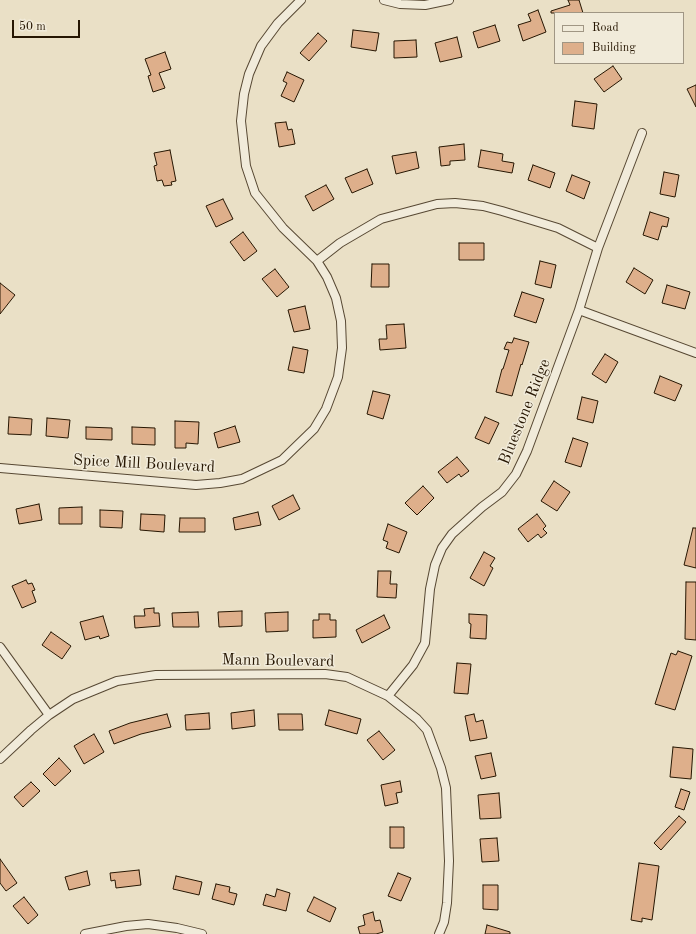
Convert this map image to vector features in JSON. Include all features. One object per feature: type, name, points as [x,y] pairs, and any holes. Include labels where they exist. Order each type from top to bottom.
[{"type":"street","name":"Spice Mill Boulevard","points":[[0,468],[196,485],[220,484],[242,479],[282,460],[314,429],[326,409],[338,377],[342,348],[341,321],[336,298],[327,277],[317,261],[283,228],[255,193],[246,166],[241,121],[244,94],[249,74],[261,46],[278,23],[301,0]]},
{"type":"street","points":[[384,0],[400,4],[426,5],[449,0]]},
{"type":"street","name":"Bluestone Ridge","points":[[388,696],[413,666],[424,643],[430,589],[435,565],[442,548],[452,534],[482,507],[502,492],[516,474],[527,451],[579,310],[598,248],[642,133]]},
{"type":"street","points":[[317,261],[340,243],[381,219],[437,204],[455,203],[483,206],[558,228],[598,248]]},
{"type":"street","points":[[579,310],[696,353]]},
{"type":"street","points":[[0,647],[49,715]]},
{"type":"street","name":"Mann Boulevard","points":[[0,759],[49,715],[73,699],[117,681],[156,675],[325,674],[347,677],[388,696],[417,719],[427,730],[441,768],[446,788],[449,861],[447,903],[444,922],[439,934]]},
{"type":"street","points":[[85,934],[126,926],[148,924],[177,928],[202,934]]},
{"type":"building","points":[[568,0],[579,0],[583,12],[551,13],[551,11],[570,5]]},
{"type":"building","points":[[538,10],[546,32],[523,41],[518,25],[531,21],[528,14]]},
{"type":"building","points":[[495,25],[500,41],[478,48],[473,32]]},
{"type":"building","points":[[353,30],[379,33],[376,51],[351,47]]},
{"type":"building","points":[[318,33],[327,41],[309,61],[300,53]]},
{"type":"building","points":[[457,37],[462,57],[440,62],[435,43]]},
{"type":"building","points":[[416,40],[417,57],[394,58],[394,41]]},
{"type":"building","points":[[165,52],[171,69],[159,73],[165,88],[153,92],[148,76],[151,75],[145,59]]},
{"type":"building","points":[[613,66],[622,79],[604,92],[594,79]]},
{"type":"building","points":[[287,72],[304,80],[294,102],[281,96],[287,83],[283,81]]},
{"type":"building","points":[[696,85],[696,107],[687,89]]},
{"type":"building","points":[[575,101],[597,104],[594,129],[572,126]]},
{"type":"building","points":[[286,122],[288,130],[292,129],[295,144],[279,147],[275,123]]},
{"type":"building","points":[[464,144],[465,160],[450,161],[450,165],[441,166],[439,147]]},
{"type":"building","points":[[170,150],[176,181],[171,182],[172,185],[164,186],[162,180],[157,181],[154,166],[157,165],[154,153]]},
{"type":"building","points":[[481,150],[503,154],[502,161],[514,163],[512,173],[478,167]]},
{"type":"building","points":[[416,152],[419,168],[396,174],[392,156]]},
{"type":"building","points":[[533,165],[555,173],[550,188],[528,180]]},
{"type":"building","points":[[367,169],[373,184],[352,193],[345,178]]},
{"type":"building","points":[[664,172],[679,175],[675,197],[660,194]]},
{"type":"building","points":[[572,175],[590,182],[584,199],[566,191]]},
{"type":"building","points":[[326,185],[334,199],[313,211],[305,196]]},
{"type":"building","points":[[223,199],[233,219],[216,227],[206,206]]},
{"type":"building","points":[[650,212],[669,218],[667,227],[662,226],[658,240],[643,235]]},
{"type":"building","points":[[243,232],[257,251],[244,261],[230,242]]},
{"type":"building","points":[[459,243],[484,243],[484,260],[459,260]]},
{"type":"building","points":[[540,261],[556,265],[551,288],[535,284]]},
{"type":"building","points":[[372,264],[389,264],[389,287],[371,287]]},
{"type":"building","points":[[634,268],[653,280],[645,294],[626,282]]},
{"type":"building","points":[[275,269],[289,287],[277,297],[262,279]]},
{"type":"building","points":[[0,283],[15,295],[0,314]]},
{"type":"building","points":[[667,285],[690,292],[685,309],[662,303]]},
{"type":"building","points":[[522,292],[544,299],[536,323],[514,316]]},
{"type":"building","points":[[305,306],[310,329],[294,332],[288,310]]},
{"type":"building","points":[[404,324],[406,348],[380,350],[379,339],[387,339],[386,325]]},
{"type":"building","points":[[514,338],[529,342],[512,396],[496,392],[509,350],[504,349],[507,342],[512,343]]},
{"type":"building","points":[[293,347],[308,350],[304,373],[288,370]]},
{"type":"building","points":[[605,354],[618,362],[606,383],[592,374]]},
{"type":"building","points":[[660,376],[682,385],[675,401],[654,393]]},
{"type":"building","points":[[373,391],[390,395],[383,419],[367,414]]},
{"type":"building","points":[[582,397],[598,401],[593,423],[577,419]]},
{"type":"building","points":[[9,417],[32,419],[31,435],[8,434]]},
{"type":"building","points":[[485,417],[499,423],[489,444],[475,438]]},
{"type":"building","points":[[47,418],[70,420],[68,438],[46,436]]},
{"type":"building","points":[[175,421],[199,422],[198,444],[186,443],[186,448],[175,448]]},
{"type":"building","points":[[235,426],[240,442],[218,448],[214,433]]},
{"type":"building","points":[[86,427],[112,428],[112,440],[86,439]]},
{"type":"building","points":[[132,427],[155,428],[155,445],[132,444]]},
{"type":"building","points":[[573,438],[588,443],[581,467],[565,462]]},
{"type":"building","points":[[457,457],[469,471],[461,477],[459,474],[447,483],[438,472]]},
{"type":"building","points":[[554,481],[570,492],[557,511],[541,501]]},
{"type":"building","points":[[423,486],[434,498],[417,515],[405,503]]},
{"type":"building","points":[[293,495],[300,509],[279,520],[272,506]]},
{"type":"building","points":[[39,504],[42,520],[19,524],[16,509]]},
{"type":"building","points":[[82,507],[82,524],[59,524],[59,508]]},
{"type":"building","points":[[100,510],[123,511],[122,528],[100,527]]},
{"type":"building","points":[[258,512],[261,525],[235,530],[233,518]]},
{"type":"building","points":[[141,514],[165,515],[164,532],[140,530]]},
{"type":"building","points":[[537,514],[546,526],[543,529],[547,533],[541,538],[538,534],[528,542],[518,529]]},
{"type":"building","points":[[180,518],[205,518],[205,532],[179,532]]},
{"type":"building","points":[[388,524],[407,532],[399,553],[386,548],[388,542],[383,540]]},
{"type":"building","points":[[693,528],[696,528],[696,568],[684,565]]},
{"type":"building","points":[[484,552],[495,558],[490,566],[493,568],[484,586],[470,578]]},
{"type":"building","points":[[378,571],[391,571],[390,584],[397,584],[396,598],[377,597]]},
{"type":"building","points":[[26,580],[28,584],[32,583],[35,590],[32,591],[36,602],[22,608],[12,586]]},
{"type":"building","points":[[686,582],[696,582],[696,640],[685,639]]},
{"type":"building","points":[[154,608],[154,613],[159,613],[160,626],[135,628],[134,616],[145,616],[144,609]]},
{"type":"building","points":[[242,611],[242,626],[219,627],[218,612]]},
{"type":"building","points":[[198,612],[199,627],[173,627],[172,613]]},
{"type":"building","points":[[288,612],[288,631],[266,632],[265,613]]},
{"type":"building","points":[[319,614],[330,614],[330,620],[336,620],[336,637],[313,638],[313,620],[319,620]]},
{"type":"building","points":[[469,614],[487,615],[486,639],[470,638],[471,624],[469,623]]},
{"type":"building","points":[[384,615],[390,628],[362,643],[356,630]]},
{"type":"building","points":[[103,616],[109,636],[100,639],[99,636],[85,640],[80,622]]},
{"type":"building","points":[[51,632],[71,646],[62,659],[42,645]]},
{"type":"building","points":[[678,651],[692,656],[675,710],[655,704],[671,653],[676,655]]},
{"type":"building","points":[[457,663],[471,664],[468,694],[454,693]]},
{"type":"building","points":[[254,710],[255,726],[232,729],[231,713]]},
{"type":"building","points":[[329,710],[361,719],[357,734],[325,725]]},
{"type":"building","points":[[209,713],[210,729],[186,730],[185,715]]},
{"type":"building","points":[[167,714],[171,727],[141,734],[114,744],[109,731],[130,723]]},
{"type":"building","points":[[278,714],[302,714],[303,730],[279,730]]},
{"type":"building","points":[[474,714],[476,722],[483,720],[487,738],[470,741],[465,716]]},
{"type":"building","points":[[379,731],[395,750],[383,760],[367,740]]},
{"type":"building","points":[[94,734],[104,752],[84,764],[74,746]]},
{"type":"building","points":[[673,747],[693,749],[691,779],[670,777]]},
{"type":"building","points":[[491,753],[496,776],[481,779],[475,756]]},
{"type":"building","points":[[59,758],[71,771],[55,786],[43,774]]},
{"type":"building","points":[[400,781],[402,792],[396,793],[398,803],[385,806],[381,785]]},
{"type":"building","points":[[31,782],[40,791],[23,807],[14,797]]},
{"type":"building","points":[[681,789],[690,792],[684,810],[675,807]]},
{"type":"building","points":[[499,793],[501,818],[480,819],[478,795]]},
{"type":"building","points":[[679,816],[686,822],[661,850],[654,843]]},
{"type":"building","points":[[390,827],[404,827],[404,848],[390,848]]},
{"type":"building","points":[[497,838],[499,861],[482,862],[480,839]]},
{"type":"building","points":[[0,859],[17,883],[6,891],[0,883]]},
{"type":"building","points":[[639,863],[659,866],[652,920],[642,918],[642,922],[631,920]]},
{"type":"building","points":[[139,870],[141,885],[116,888],[115,880],[111,881],[110,873]]},
{"type":"building","points":[[87,871],[90,885],[69,890],[65,877]]},
{"type":"building","points":[[398,873],[411,878],[401,901],[388,896]]},
{"type":"building","points":[[176,876],[202,882],[199,895],[173,889]]},
{"type":"building","points":[[216,884],[230,887],[229,892],[237,894],[234,905],[212,899]]},
{"type":"building","points":[[483,885],[498,885],[498,910],[483,909]]},
{"type":"building","points":[[277,889],[290,893],[286,911],[263,905],[266,894],[275,897]]},
{"type":"building","points":[[24,897],[38,915],[28,924],[13,906]]},
{"type":"building","points":[[314,897],[336,908],[330,922],[307,911]]},
{"type":"building","points":[[373,912],[375,921],[380,920],[383,932],[376,934],[360,934],[358,927],[365,925],[363,915]]},
{"type":"building","points":[[487,925],[510,932],[510,934],[485,934]]}]
